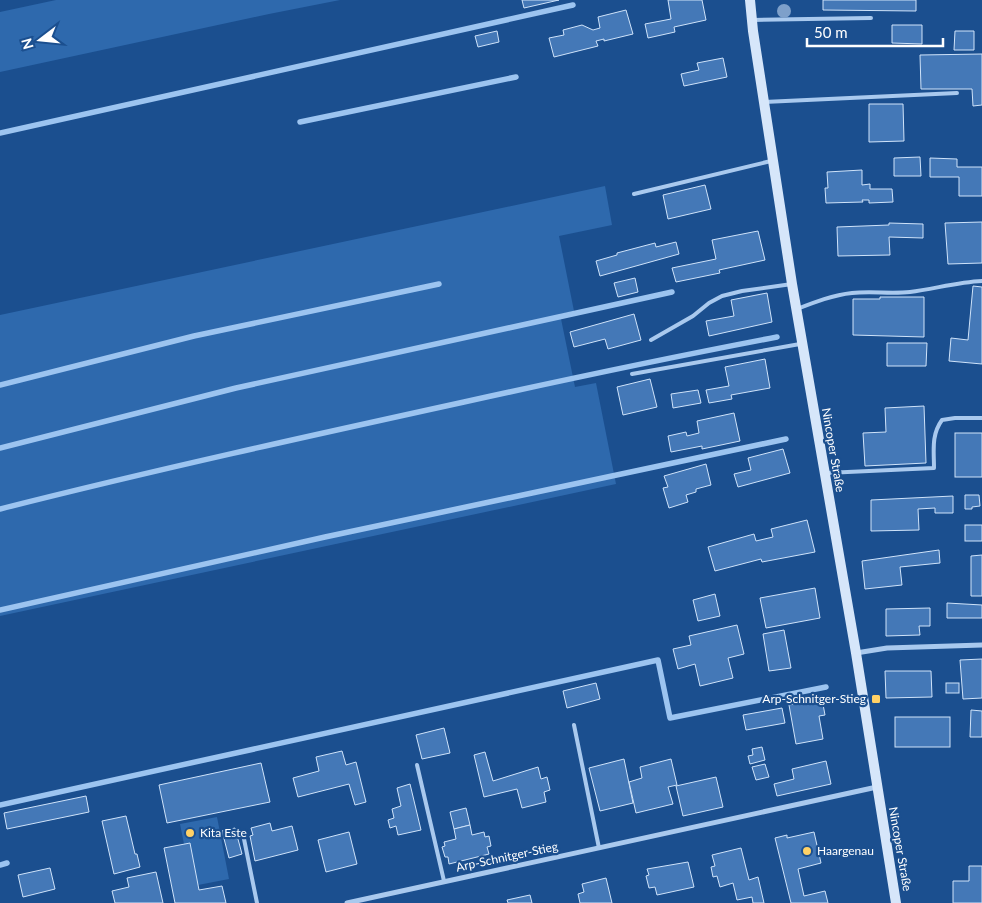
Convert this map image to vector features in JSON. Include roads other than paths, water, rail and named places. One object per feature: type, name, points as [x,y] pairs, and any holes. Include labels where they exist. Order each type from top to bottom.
[{"type":"main road","name":"Nincoper Straße","points":[[750,0],[792,284],[856,654],[896,903]]},
{"type":"street","points":[[856,654],[887,648],[982,645]]},
{"type":"street","name":"Arp-Schnitger-Stieg","points":[[347,903],[877,787]]},
{"type":"lane","points":[[752,20],[871,18]]},
{"type":"lane","points":[[764,102],[957,94]]},
{"type":"lane","points":[[634,194],[773,160]]},
{"type":"lane","points":[[797,309],[823,299],[852,293],[903,293],[934,289],[966,281],[982,281]]},
{"type":"lane","points":[[651,340],[722,296],[742,291],[792,284]]},
{"type":"lane","points":[[632,374],[803,344]]},
{"type":"lane","points":[[824,473],[934,468],[934,438],[936,428],[942,420],[982,418]]},
{"type":"lane","points":[[574,725],[599,848]]},
{"type":"lane","points":[[417,765],[444,881]]},
{"type":"lane","points":[[243,834],[257,903]]},
{"type":"waterway","points":[[0,133],[573,5]]},
{"type":"waterway","points":[[300,122],[516,77]]},
{"type":"waterway","points":[[0,385],[194,336],[439,284]]},
{"type":"waterway","points":[[0,448],[236,388],[672,292]]},
{"type":"waterway","points":[[0,509],[348,428],[698,352],[777,337]]},
{"type":"waterway","points":[[0,610],[325,537],[786,439]]},
{"type":"waterway","points":[[0,805],[658,660],[670,718],[826,687]]},
{"type":"waterway","points":[[0,865],[7,863]]},
{"type":"place","name":"Arp-Schnitger-Stieg","points":[[876,699]]},
{"type":"place","name":"Kita Este","points":[[190,833]]},
{"type":"place","name":"Haargenau","points":[[807,851]]}]
